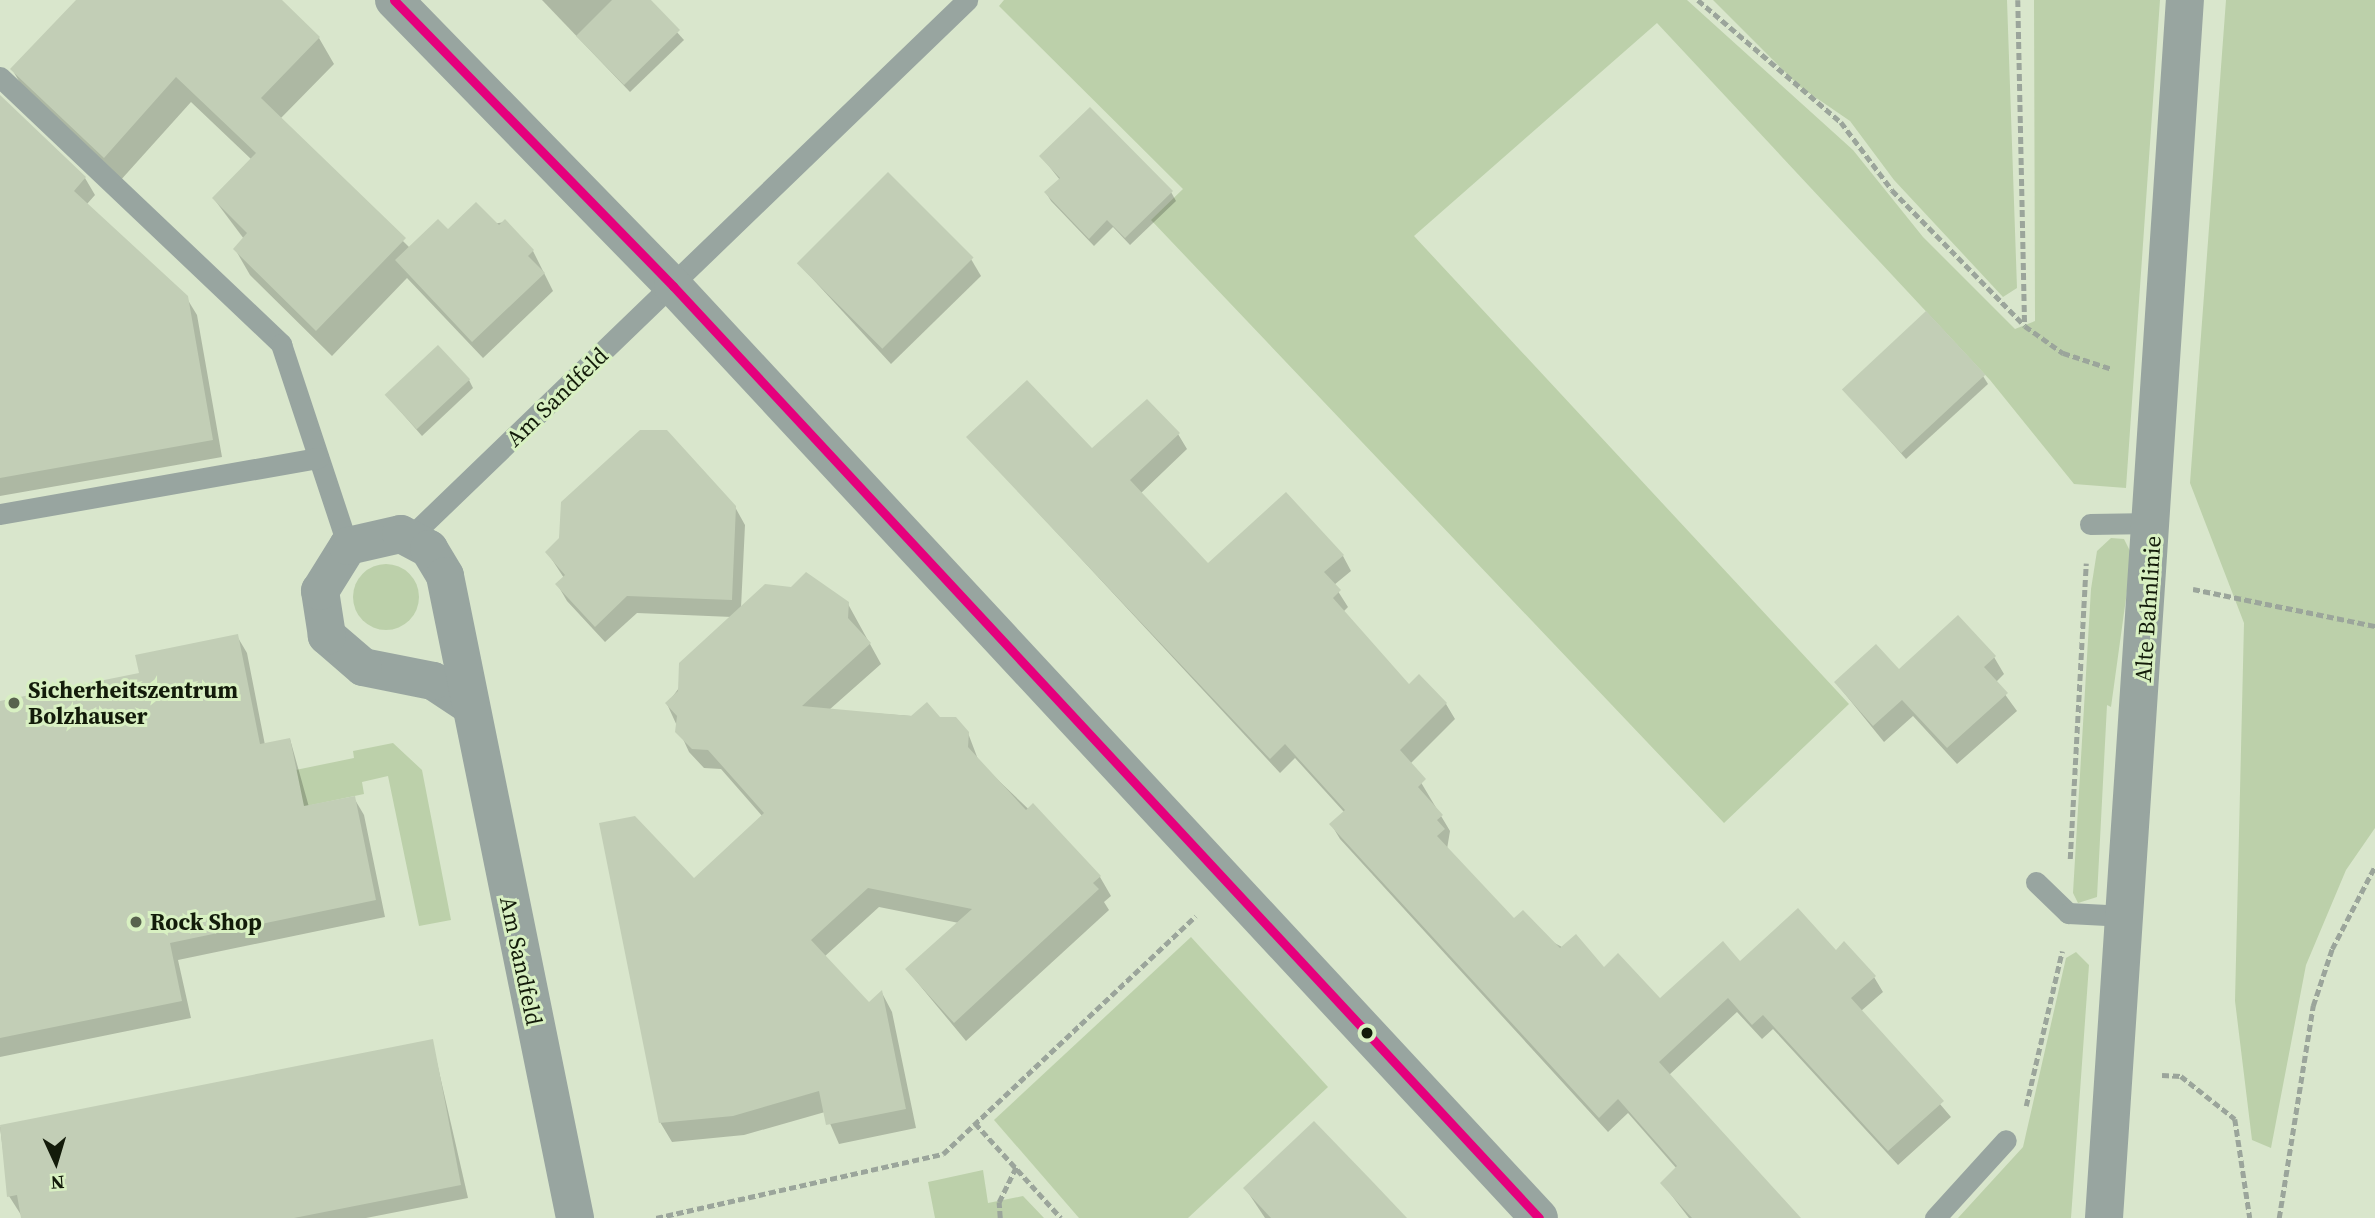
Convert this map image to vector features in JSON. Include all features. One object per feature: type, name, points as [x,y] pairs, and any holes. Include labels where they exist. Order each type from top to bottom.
[{"type":"street","points":[[394,0],[673,286],[1233,882],[1539,1218]]},
{"type":"street","name":"Alte Bahnlinie","points":[[2104,1218],[2151,583],[2185,0]]},
{"type":"street","points":[[410,537],[374,536],[348,546],[320,591],[320,615],[333,645],[363,667],[433,681],[468,704]]},
{"type":"street","name":"Am Sandfeld","points":[[410,537],[429,549],[445,576],[468,704],[575,1218]]},
{"type":"lane","name":"Am Sandfeld","points":[[410,537],[967,0]]},
{"type":"lane","points":[[0,77],[281,344],[348,546]]},
{"type":"lane","points":[[0,514],[318,457]]},
{"type":"lane","points":[[2090,524],[2153,523]]},
{"type":"lane","points":[[2036,882],[2068,913],[2126,916]]},
{"type":"lane","points":[[1935,1218],[2006,1140]]},
{"type":"path","points":[[1698,0],[1841,122],[1892,190],[2025,326],[2095,366],[2162,374]]},
{"type":"path","points":[[2018,0],[2025,326]]},
{"type":"path","points":[[2006,1140],[2030,1095],[2068,913],[2077,647],[2090,524]]},
{"type":"path","points":[[2151,583],[2298,606],[2375,626]]},
{"type":"path","points":[[2279,1218],[2312,1006],[2332,949],[2375,866]]},
{"type":"path","points":[[656,1218],[925,1162],[975,1123],[1233,882]]},
{"type":"path","points":[[2115,1071],[2181,1076],[2235,1119],[2250,1218]]},
{"type":"path","points":[[975,1123],[1061,1218]]},
{"type":"path","points":[[1000,1218],[999,1202],[1016,1167]]},
{"type":"green space","points":[[1004,0],[1687,0],[1853,150],[1923,237],[2015,329],[2035,321],[2034,0],[2160,0],[2126,488],[2074,484],[1990,380],[1657,23],[1414,236],[1849,704],[1724,823],[1151,220],[1183,189],[999,6]]},
{"type":"green space","points":[[1713,0],[2007,0],[2017,288],[2003,297],[1894,180],[1850,121],[1799,86]]},
{"type":"green space","points":[[2226,0],[2375,0],[2375,828],[2346,870],[2306,965],[2271,1148],[2252,1140],[2235,1001],[2244,623],[2190,483]]},
{"type":"green space","points":[[2111,538],[2124,539],[2132,555],[2111,707],[2107,705],[2097,897],[2078,903],[2073,893],[2091,589],[2097,551]]},
{"type":"green space","points":[[379,564],[393,564],[405,569],[414,578],[419,597],[417,610],[410,621],[393,630],[379,630],[367,625],[358,616],[353,604],[353,590],[358,578],[367,569]]},
{"type":"green space","points":[[393,743],[422,770],[451,920],[419,926],[388,776],[362,782],[364,794],[0,870],[0,831],[354,758],[353,751]]},
{"type":"green space","points":[[1191,937],[1328,1087],[1188,1218],[1079,1218],[994,1120]]},
{"type":"green space","points":[[2076,952],[2089,965],[2071,1218],[1958,1218],[2023,1147],[2066,958]]},
{"type":"green space","points":[[983,1170],[988,1203],[1023,1196],[1044,1218],[935,1218],[928,1182]]},
{"type":"building","points":[[76,0],[282,0],[320,37],[261,98],[406,238],[316,331],[233,249],[247,233],[212,198],[256,153],[176,77],[104,158],[10,69]]},
{"type":"building","points":[[612,0],[651,0],[680,30],[624,85],[576,36]]},
{"type":"building","points":[[0,95],[86,177],[74,191],[188,296],[213,440],[0,478]]},
{"type":"building","points":[[1090,107],[1173,191],[1125,238],[1107,220],[1089,239],[1044,192],[1060,178],[1039,156]]},
{"type":"building","points":[[888,172],[974,258],[882,349],[797,263]]},
{"type":"building","points":[[476,202],[499,225],[505,219],[534,250],[528,256],[545,273],[472,342],[395,260],[438,219],[448,229]]},
{"type":"building","points":[[1926,311],[1985,375],[1901,453],[1842,389]]},
{"type":"building","points":[[438,345],[470,379],[417,429],[385,395]]},
{"type":"building","points":[[1027,380],[1092,448],[1147,399],[1180,433],[1130,480],[1208,563],[1286,492],[1344,555],[1324,572],[1341,590],[1333,598],[1409,684],[1419,674],[1447,703],[1400,750],[1426,779],[1418,787],[1443,815],[1437,820],[1445,829],[1437,836],[1514,918],[1523,910],[1560,948],[1576,934],[1604,967],[1618,953],[1660,998],[1723,941],[1740,961],[1798,908],[1836,950],[1844,941],[1876,976],[1851,998],[1944,1101],[1888,1151],[1763,1015],[1752,1025],[1728,998],[1659,1062],[1801,1218],[1692,1218],[1660,1183],[1677,1166],[1618,1099],[1599,1118],[1329,824],[1345,810],[1285,744],[1270,759],[966,437]]},
{"type":"building","points":[[640,430],[667,430],[736,506],[732,600],[627,596],[595,627],[555,584],[565,575],[545,552],[559,538],[561,502]]},
{"type":"building","points":[[806,572],[849,602],[848,618],[871,643],[802,706],[911,716],[927,702],[940,717],[956,717],[969,732],[968,747],[1026,810],[1033,803],[1101,876],[1093,883],[1099,889],[954,1023],[905,969],[972,909],[868,888],[811,940],[869,1002],[882,990],[906,1109],[826,1125],[819,1091],[733,1116],[659,1123],[599,823],[635,816],[694,878],[764,813],[708,750],[692,749],[675,732],[677,716],[665,703],[678,691],[679,663],[765,584],[791,587]]},
{"type":"building","points":[[1958,615],[1996,656],[1984,667],[2008,693],[1947,748],[1902,700],[1873,726],[1834,682],[1876,644],[1899,669]]},
{"type":"building","points":[[238,634],[260,744],[290,738],[304,806],[355,796],[376,900],[170,943],[182,1001],[0,1038],[0,701],[139,673],[135,655]]},
{"type":"building","points":[[433,1039],[461,1185],[294,1218],[21,1218],[17,1195],[7,1197],[0,1125]]},
{"type":"building","points":[[1314,1121],[1407,1218],[1271,1218],[1243,1188]]},
{"type":"transit line","points":[[394,0],[673,286],[1539,1218]]},
{"type":"place","name":"Sicherheitszentrum Bolzhauser","points":[[14,703]]},
{"type":"place","name":"Rock Shop","points":[[136,922]]}]
